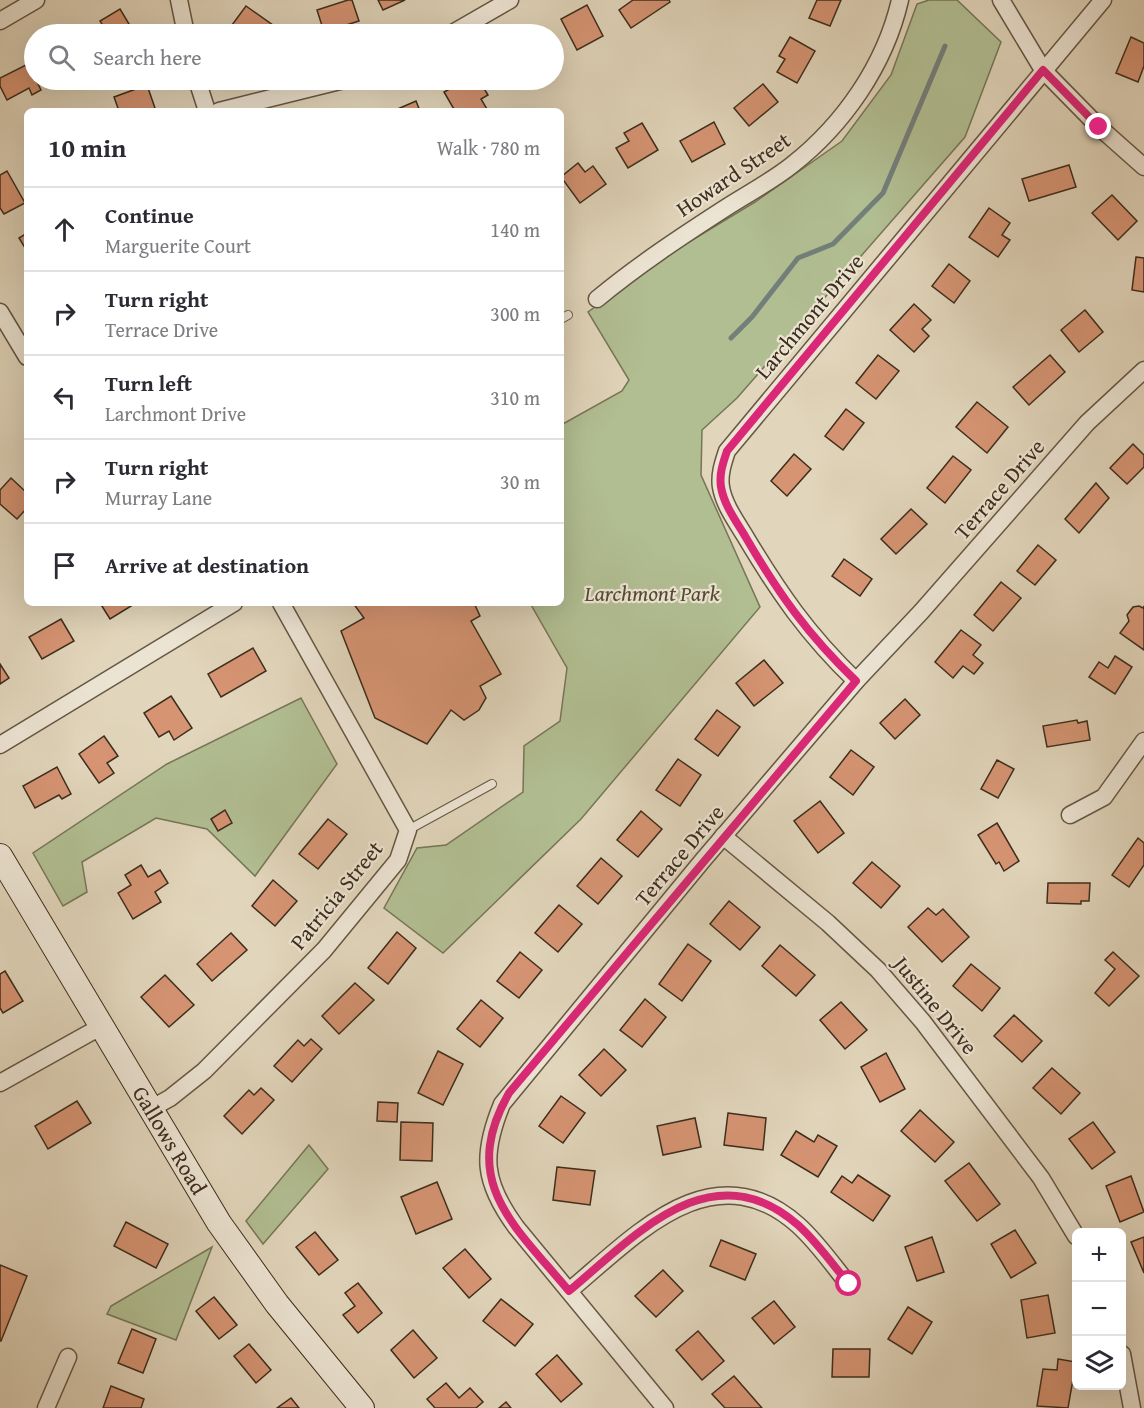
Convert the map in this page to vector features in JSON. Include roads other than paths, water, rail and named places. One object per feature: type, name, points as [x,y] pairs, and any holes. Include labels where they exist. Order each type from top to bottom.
[{"type":"main road","name":"Gallows Road","points":[[0,856],[219,1223],[248,1265],[362,1408]]},
{"type":"street","points":[[0,21],[36,0]]},
{"type":"street","points":[[179,0],[184,24]]},
{"type":"street","points":[[468,24],[510,0]]},
{"type":"street","name":"Howard Street","points":[[597,299],[660,251],[791,166],[815,145],[848,108],[871,74],[886,41],[900,0]]},
{"type":"street","points":[[1001,0],[1043,70],[1099,127],[1144,167]]},
{"type":"street","name":"Larchmont Drive","points":[[856,681],[817,642],[762,566],[726,505],[720,485],[727,451],[1103,0]]},
{"type":"street","points":[[200,90],[206,108]]},
{"type":"street","points":[[231,108],[304,90]]},
{"type":"street","points":[[0,312],[24,352]]},
{"type":"street","name":"Terrace Drive","points":[[665,1408],[516,1227],[496,1196],[488,1163],[488,1144],[493,1126],[509,1093],[723,836],[856,681],[921,612],[1087,423],[1144,370]]},
{"type":"street","points":[[0,745],[229,606]]},
{"type":"street","name":"Patricia Street","points":[[152,1108],[170,1098],[204,1071],[324,950],[398,860],[408,830],[283,606]]},
{"type":"street","points":[[1070,815],[1104,796],[1144,741]]},
{"type":"street","name":"Justine Drive","points":[[723,836],[828,923],[878,970],[923,1022],[1041,1178],[1072,1228]]},
{"type":"street","points":[[0,1083],[102,1026]]},
{"type":"street","points":[[569,1291],[660,1215],[699,1199],[720,1196],[741,1197],[779,1211],[804,1230],[849,1284]]},
{"type":"street","points":[[46,1408],[68,1357]]},
{"type":"street","points":[[1126,1376],[1132,1408]]},
{"type":"lane","points":[[408,830],[492,784]]},
{"type":"waterway","points":[[731,338],[752,317],[798,258],[833,244],[883,193],[945,46]]},
{"type":"park label","name":"Larchmont Park","points":[[652,593]]}]
